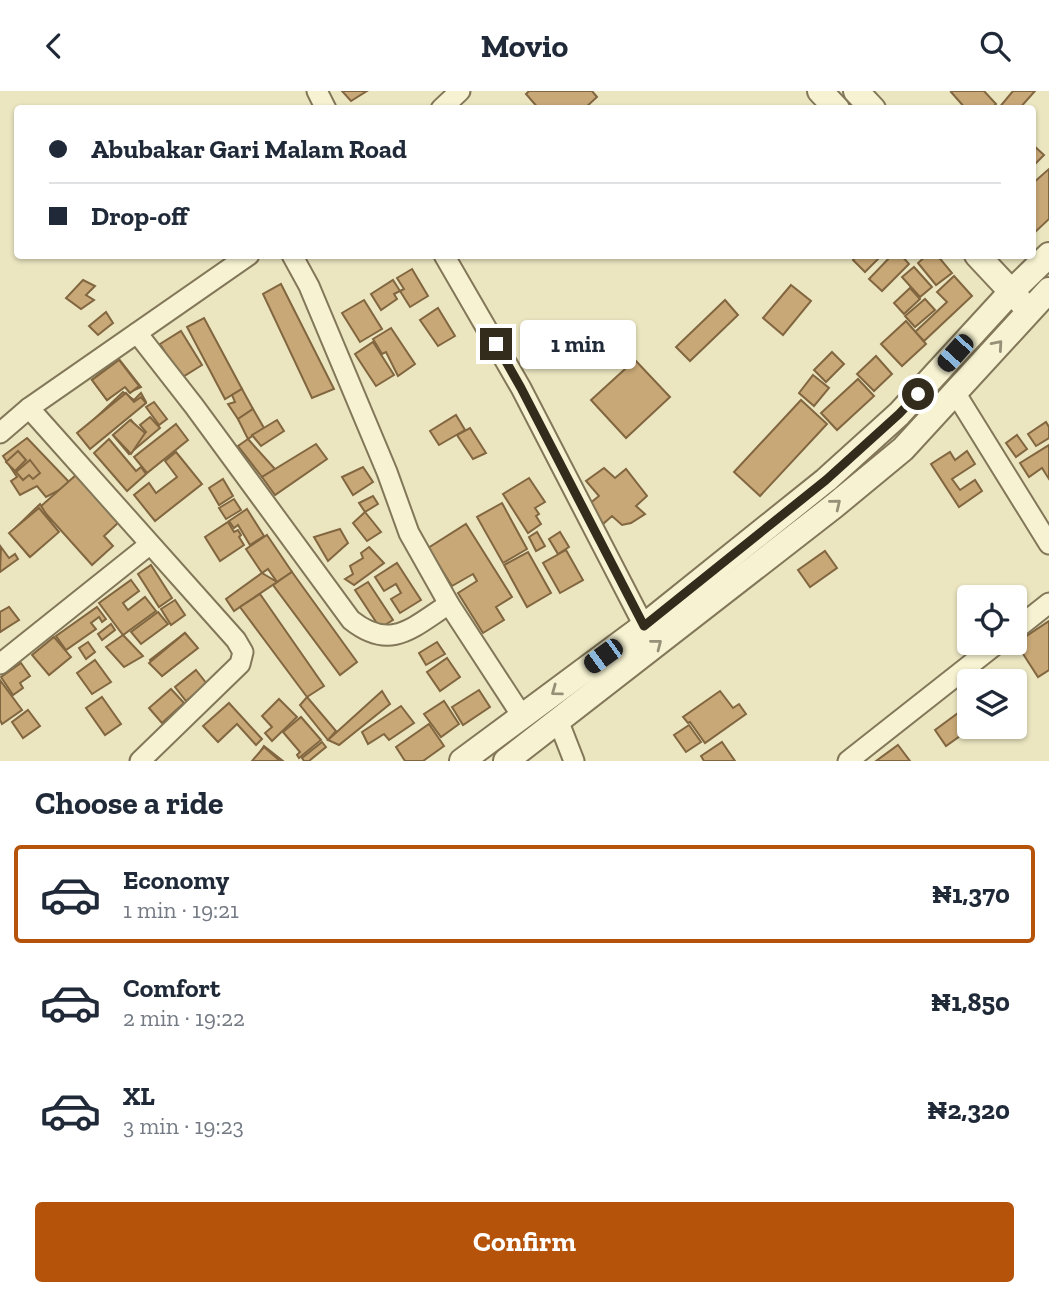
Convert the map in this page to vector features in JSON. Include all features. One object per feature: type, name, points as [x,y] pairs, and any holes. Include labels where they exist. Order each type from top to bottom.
[{"type":"street","points":[[445,105],[460,91]]},
{"type":"street","points":[[820,91],[833,105]]},
{"type":"street","points":[[856,91],[869,105]]},
{"type":"street","points":[[0,433],[29,408],[243,259]]},
{"type":"street","points":[[294,259],[309,286],[345,371],[409,533],[449,604],[522,716]]},
{"type":"street","points":[[446,259],[521,388],[644,626]]},
{"type":"street","points":[[981,259],[1029,310]]},
{"type":"street","points":[[462,761],[644,626],[826,480],[899,414],[1011,292],[1039,271]]},
{"type":"street","points":[[506,761],[834,506],[903,449],[956,394],[1029,310],[1039,271]]},
{"type":"street","points":[[137,333],[194,405],[351,620],[364,630],[383,637],[404,633],[449,604]]},
{"type":"street","points":[[956,394],[1049,544]]},
{"type":"street","points":[[29,408],[236,640],[243,652],[240,664],[140,761]]},
{"type":"street","points":[[0,664],[149,545]]},
{"type":"street","points":[[1027,620],[1049,603]]},
{"type":"street","points":[[848,761],[983,655]]},
{"type":"street","points":[[558,720],[574,761]]},
{"type":"building","points":[[342,91],[367,91],[351,101]]},
{"type":"building","points":[[529,91],[592,91],[597,97],[588,105],[536,105],[526,94]]},
{"type":"building","points":[[984,91],[996,104],[962,105],[951,92]]},
{"type":"building","points":[[1013,91],[1035,91],[1023,105],[1001,105]]},
{"type":"building","points":[[1036,148],[1044,155],[1036,163]]},
{"type":"building","points":[[1049,169],[1049,219],[1036,231],[1036,180]]},
{"type":"building","points":[[854,259],[878,259],[865,272]]},
{"type":"building","points":[[888,259],[905,259],[909,264],[882,291],[869,279]]},
{"type":"building","points":[[922,259],[940,259],[952,273],[936,285],[918,263]]},
{"type":"building","points":[[914,267],[932,287],[920,297],[902,277]]},
{"type":"building","points":[[412,269],[428,296],[410,307],[400,291],[404,289],[397,278]]},
{"type":"building","points":[[954,276],[972,296],[924,341],[915,332],[947,302],[937,292]]},
{"type":"building","points":[[83,280],[95,286],[86,295],[94,300],[81,309],[66,298]]},
{"type":"building","points":[[393,280],[400,291],[394,294],[397,299],[381,310],[371,294]]},
{"type":"building","points":[[281,284],[334,389],[312,398],[263,294]]},
{"type":"building","points":[[791,285],[811,301],[783,335],[763,318]]},
{"type":"building","points":[[910,288],[920,299],[904,314],[894,303]]},
{"type":"building","points":[[925,299],[935,310],[915,327],[905,316]]},
{"type":"building","points":[[364,300],[382,329],[360,342],[342,313]]},
{"type":"building","points":[[725,300],[738,315],[690,361],[676,347]]},
{"type":"building","points":[[438,308],[455,336],[438,346],[420,320]]},
{"type":"building","points":[[106,312],[113,323],[98,335],[89,326]]},
{"type":"building","points":[[204,318],[242,389],[225,399],[187,327]]},
{"type":"building","points":[[906,321],[926,344],[902,366],[881,344]]},
{"type":"building","points":[[391,328],[415,364],[398,376],[386,352],[382,354],[373,339]]},
{"type":"building","points":[[181,331],[202,365],[181,378],[160,344]]},
{"type":"building","points":[[373,342],[394,375],[376,386],[355,354]]},
{"type":"building","points":[[832,352],[844,364],[826,382],[814,370]]},
{"type":"building","points":[[876,356],[892,374],[874,391],[857,374]]},
{"type":"building","points":[[119,359],[141,387],[130,392],[125,386],[107,400],[92,380]]},
{"type":"building","points":[[119,360],[139,386],[130,393],[125,387],[107,400],[92,380]]},
{"type":"building","points":[[635,360],[670,397],[626,438],[591,400]]},
{"type":"building","points":[[813,375],[829,388],[814,406],[799,393]]},
{"type":"building","points":[[858,379],[874,396],[837,430],[821,413]]},
{"type":"building","points":[[242,389],[253,409],[238,419],[228,404],[235,402],[232,395]]},
{"type":"building","points":[[123,392],[134,400],[141,393],[146,402],[102,439],[87,426]]},
{"type":"building","points":[[126,393],[134,402],[141,397],[146,403],[90,449],[77,433]]},
{"type":"building","points":[[801,400],[827,424],[760,496],[734,472]]},
{"type":"building","points":[[154,402],[167,419],[159,425],[146,407]]},
{"type":"building","points":[[253,409],[264,428],[248,439],[238,419]]},
{"type":"building","points":[[456,415],[465,430],[439,445],[430,431]]},
{"type":"building","points":[[150,417],[160,428],[129,454],[113,435],[131,420],[143,435],[146,432],[140,425]]},
{"type":"building","points":[[130,420],[145,433],[131,454],[113,435]]},
{"type":"building","points":[[277,420],[284,431],[261,446],[252,435]]},
{"type":"building","points":[[1046,422],[1049,438],[1036,446],[1028,434]]},
{"type":"building","points":[[176,424],[188,440],[147,473],[134,457]]},
{"type":"building","points":[[470,428],[486,453],[473,459],[457,435]]},
{"type":"building","points":[[1017,435],[1027,449],[1016,457],[1006,443]]},
{"type":"building","points":[[27,438],[71,484],[46,497],[37,486],[20,495],[11,481],[17,477],[3,456]]},
{"type":"building","points":[[109,439],[136,471],[141,467],[146,474],[127,491],[94,453]]},
{"type":"building","points":[[248,439],[275,469],[262,477],[238,446]]},
{"type":"building","points":[[316,444],[327,459],[275,495],[262,477]]},
{"type":"building","points":[[1049,445],[1049,479],[1042,468],[1029,477],[1020,463]]},
{"type":"building","points":[[18,451],[26,460],[15,471],[6,462]]},
{"type":"building","points":[[967,451],[975,464],[952,479],[960,490],[975,480],[982,491],[959,507],[931,464],[950,452],[955,460]]},
{"type":"building","points":[[176,452],[202,484],[155,521],[134,495],[149,483],[156,493],[177,477],[165,461]]},
{"type":"building","points":[[30,460],[40,473],[33,479],[29,475],[23,480],[16,472]]},
{"type":"building","points":[[363,467],[373,482],[353,495],[342,477]]},
{"type":"building","points":[[604,468],[615,478],[626,469],[647,496],[636,506],[645,514],[622,525],[612,516],[603,524],[588,505],[599,496],[586,481]]},
{"type":"building","points":[[76,475],[119,522],[104,536],[113,546],[92,565],[40,507]]},
{"type":"building","points":[[529,478],[545,502],[535,508],[541,524],[528,533],[503,494]]},
{"type":"building","points":[[223,479],[233,496],[219,505],[209,488]]},
{"type":"building","points":[[373,496],[378,504],[365,512],[359,503]]},
{"type":"building","points":[[234,499],[241,510],[226,519],[219,508]]},
{"type":"building","points":[[502,503],[527,549],[503,563],[477,517]]},
{"type":"building","points":[[40,504],[57,532],[29,556],[10,533]]},
{"type":"building","points":[[39,508],[59,532],[30,557],[9,533]]},
{"type":"building","points":[[247,509],[264,536],[250,545],[238,525],[234,528],[229,521]]},
{"type":"building","points":[[365,512],[381,532],[367,541],[353,523]]},
{"type":"building","points":[[228,522],[234,532],[238,530],[244,545],[220,561],[205,537]]},
{"type":"building","points":[[466,524],[512,597],[496,607],[504,620],[483,633],[458,593],[477,581],[473,574],[452,586],[428,548]]},
{"type":"building","points":[[340,529],[348,543],[328,561],[314,537]]},
{"type":"building","points":[[537,532],[545,546],[536,551],[529,537]]},
{"type":"building","points":[[560,532],[569,547],[558,554],[549,539]]},
{"type":"building","points":[[267,535],[292,572],[277,582],[268,569],[262,573],[246,549]]},
{"type":"building","points":[[1,547],[9,558],[15,554],[18,559],[0,572]]},
{"type":"building","points":[[369,547],[384,563],[354,585],[345,579],[353,574],[350,566],[363,558],[361,553]]},
{"type":"building","points":[[566,550],[583,580],[560,593],[543,563]]},
{"type":"building","points":[[825,551],[837,568],[810,587],[798,570]]},
{"type":"building","points":[[528,552],[551,593],[527,607],[504,565]]},
{"type":"building","points":[[397,563],[421,600],[400,613],[391,599],[401,593],[396,584],[384,591],[375,577]]},
{"type":"building","points":[[151,565],[172,598],[159,607],[138,574]]},
{"type":"building","points":[[292,572],[357,662],[340,675],[273,585]]},
{"type":"building","points":[[262,573],[277,582],[234,611],[226,599]]},
{"type":"building","points":[[131,580],[139,591],[123,603],[128,610],[145,597],[156,611],[123,635],[99,603]]},
{"type":"building","points":[[368,582],[393,620],[380,628],[355,590]]},
{"type":"building","points":[[260,594],[324,686],[307,697],[240,607]]},
{"type":"building","points":[[175,600],[185,615],[171,625],[161,609]]},
{"type":"building","points":[[9,607],[18,619],[0,632],[0,613]]},
{"type":"building","points":[[9,607],[19,620],[0,632],[0,612]]},
{"type":"building","points":[[97,607],[106,619],[102,622],[99,617],[91,623],[96,629],[66,650],[56,636]]},
{"type":"building","points":[[158,612],[168,624],[141,644],[131,632]]},
{"type":"building","points":[[1049,621],[1049,670],[1038,677],[1024,655],[1027,655],[1027,636]]},
{"type":"building","points":[[111,624],[115,630],[102,640],[98,634]]},
{"type":"building","points":[[185,633],[197,648],[162,676],[150,660]]},
{"type":"building","points":[[185,633],[198,648],[162,676],[149,663]]},
{"type":"building","points":[[123,635],[143,656],[124,667],[106,647]]},
{"type":"building","points":[[54,637],[71,657],[49,675],[32,655]]},
{"type":"building","points":[[88,642],[95,652],[86,659],[79,648]]},
{"type":"building","points":[[437,642],[445,654],[426,665],[419,653]]},
{"type":"building","points":[[447,658],[460,677],[440,691],[427,672]]},
{"type":"building","points":[[95,660],[111,682],[92,694],[77,673]]},
{"type":"building","points":[[21,663],[30,676],[20,683],[23,688],[13,695],[1,677]]},
{"type":"building","points":[[196,670],[207,684],[186,701],[175,687]]},
{"type":"building","points":[[0,680],[22,710],[2,724],[0,720]]},
{"type":"building","points":[[171,689],[184,703],[162,723],[149,708]]},
{"type":"building","points":[[479,690],[490,707],[463,725],[452,707]]},
{"type":"building","points":[[382,691],[390,704],[339,745],[328,740]]},
{"type":"building","points":[[720,691],[733,708],[739,704],[746,714],[705,743],[690,722],[683,717]]},
{"type":"building","points":[[102,697],[121,724],[105,735],[86,708]]},
{"type":"building","points":[[307,697],[336,731],[328,740],[300,705]]},
{"type":"building","points":[[279,699],[297,717],[272,741],[265,733],[272,727],[262,716]]},
{"type":"building","points":[[444,701],[459,724],[441,737],[424,714]]},
{"type":"building","points":[[229,703],[262,739],[256,745],[237,724],[218,742],[203,726]]},
{"type":"building","points":[[401,706],[414,723],[389,740],[384,734],[368,744],[362,732]]},
{"type":"building","points":[[28,710],[40,726],[23,738],[12,722]]},
{"type":"building","points":[[957,714],[957,738],[946,746],[935,730]]},
{"type":"building","points":[[301,717],[321,740],[299,758],[297,755],[300,752],[283,732]]},
{"type":"building","points":[[429,724],[444,746],[423,761],[405,761],[396,747]]},
{"type":"building","points":[[689,725],[701,742],[686,752],[674,735]]},
{"type":"building","points":[[322,742],[326,747],[309,761],[304,761],[302,758]]},
{"type":"building","points":[[722,742],[735,761],[704,761],[701,756]]},
{"type":"building","points":[[898,745],[910,761],[876,761]]},
{"type":"building","points":[[264,746],[283,761],[254,761]]},
{"type":"building","points":[[264,747],[280,761],[252,761]]},
{"type":"route","points":[[496,344],[644,626],[826,480],[918,394]]}]
